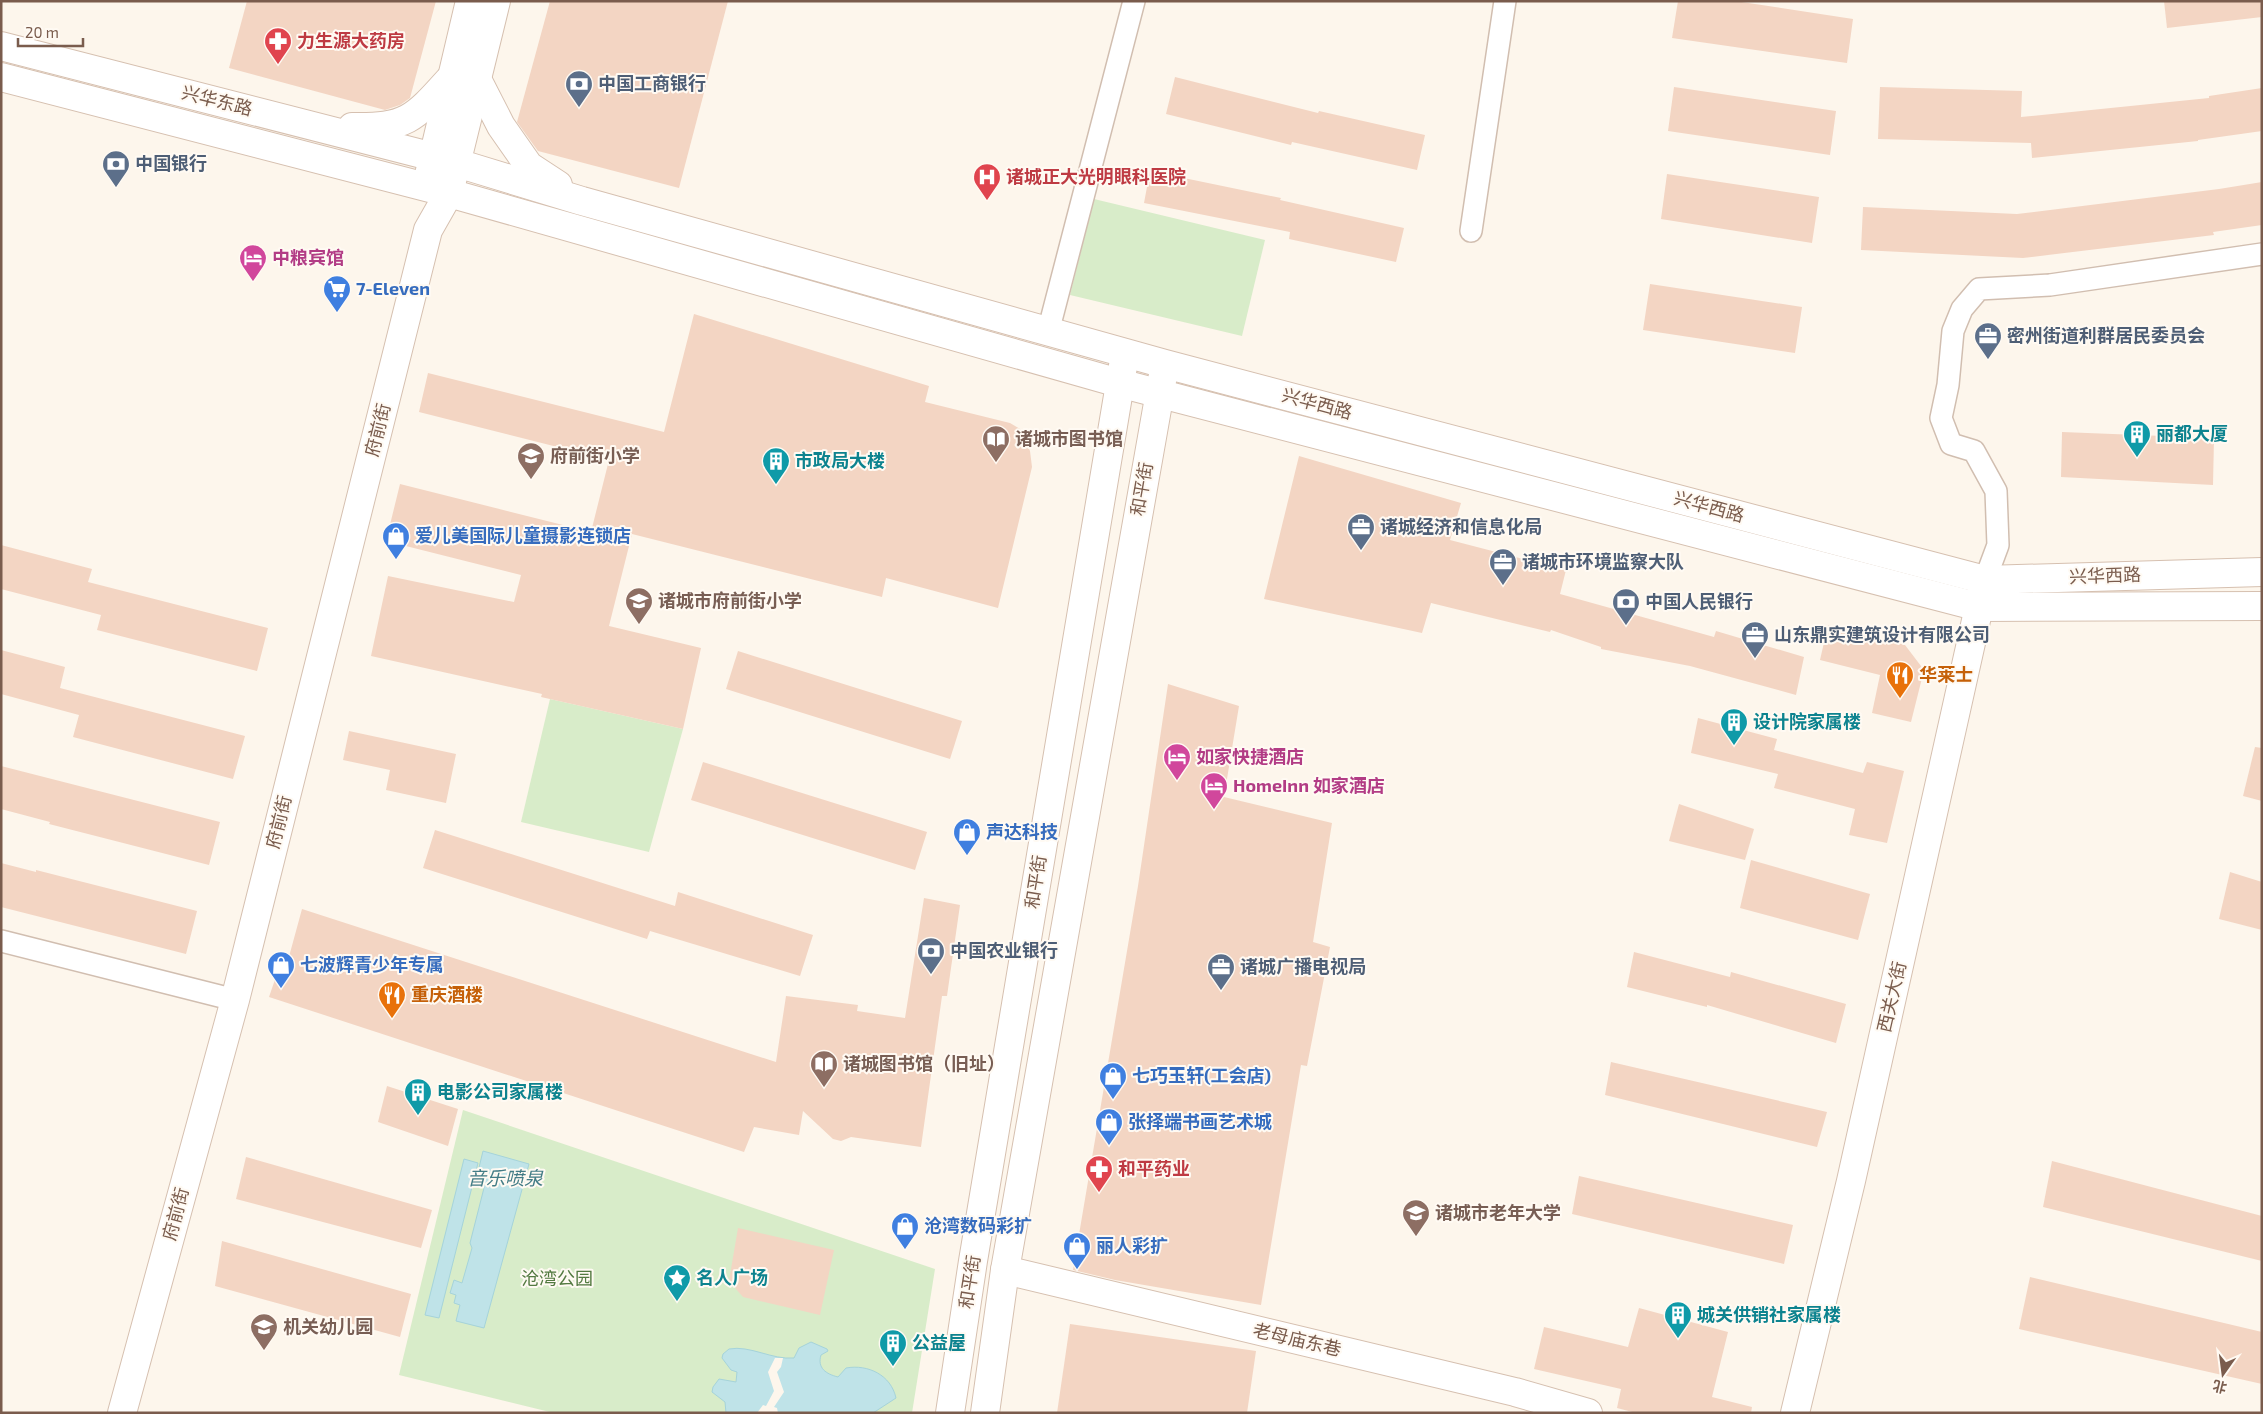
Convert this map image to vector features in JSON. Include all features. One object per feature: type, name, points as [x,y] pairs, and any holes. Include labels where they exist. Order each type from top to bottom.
[{"type":"main road","name":"府前街","points":[[465,79],[470,1]]},
{"type":"main road","name":"府前街","points":[[122,1413],[235,1000],[465,79],[496,1]]},
{"type":"main road","name":"兴华东路","points":[[1,46],[445,160],[582,200]]},
{"type":"main road","points":[[1,77],[438,190],[1120,383],[1979,607],[2262,606]]},
{"type":"main road","points":[[313,126],[382,127],[400,123],[422,111],[465,79],[529,166],[582,200]]},
{"type":"main road","name":"兴华西路","points":[[582,200],[1166,364],[1985,580],[2262,572]]},
{"type":"main road","name":"和平街","points":[[950,1413],[973,1261],[1120,383],[1127,353]]},
{"type":"main road","name":"和平街","points":[[985,1413],[1005,1270],[1159,393],[1166,364]]},
{"type":"main road","name":"西关大街","points":[[1795,1413],[1853,1172],[1985,580]]},
{"type":"main road","name":"老母庙东巷","points":[[1005,1270],[1515,1392],[1588,1413]]},
{"type":"street","points":[[1048,332],[1134,1]]},
{"type":"street","points":[[1472,231],[1505,1]]},
{"type":"street","points":[[1985,580],[1998,545],[1996,492],[1974,451],[1951,444],[1941,418],[1948,385],[1952,331],[1962,309],[1973,296],[1979,289],[2050,286],[2262,254]]},
{"type":"street","points":[[1,941],[235,1000]]},
{"type":"green space","points":[[1094,199],[1265,240],[1242,336],[1070,295]]},
{"type":"green space","points":[[550,699],[683,729],[649,852],[521,822]]},
{"type":"green space","name":"沧湾公园","points":[[463,1110],[935,1269],[912,1413],[554,1413],[399,1375]]},
{"type":"water","name":"音乐喷泉","points":[[483,1151],[529,1164],[484,1328],[456,1321],[460,1305],[454,1303],[456,1295],[450,1293],[454,1280],[462,1283],[472,1248],[470,1243],[485,1184],[476,1180]]},
{"type":"water","points":[[464,1159],[478,1163],[439,1318],[425,1315]]},
{"type":"water","points":[[811,1342],[828,1351],[821,1355],[820,1360],[821,1367],[826,1372],[838,1377],[846,1368],[854,1367],[870,1370],[884,1377],[896,1398],[873,1413],[726,1413],[725,1402],[712,1392],[719,1379],[736,1382],[737,1372],[731,1370],[722,1358],[723,1354],[729,1349],[745,1349],[778,1357],[794,1358],[799,1348]]},
{"type":"pier","points":[[775,1358],[783,1358],[781,1367],[777,1372],[784,1392],[774,1407],[777,1408],[778,1413],[757,1413],[763,1405],[766,1406],[774,1391],[768,1372]]},
{"type":"building","points":[[247,1],[436,1],[410,98],[400,105],[385,110],[229,68]]},
{"type":"building","points":[[550,1],[728,1],[679,188],[538,151],[517,122]]},
{"type":"building","points":[[1678,1],[1735,1],[1853,19],[1847,63],[1672,38]]},
{"type":"building","points":[[2164,1],[2262,1],[2262,17],[2167,28]]},
{"type":"building","points":[[1175,77],[1318,113],[1319,111],[1425,135],[1417,170],[1292,142],[1291,145],[1166,114]]},
{"type":"building","points":[[1674,87],[1836,111],[1830,155],[1668,131]]},
{"type":"building","points":[[1880,87],[2022,91],[2021,117],[2209,98],[2209,96],[2262,88],[2262,131],[2198,141],[2032,158],[2031,143],[1878,139]]},
{"type":"building","points":[[1150,171],[1281,198],[1280,200],[1404,228],[1396,262],[1289,239],[1290,232],[1144,203]]},
{"type":"building","points":[[1667,174],[1819,197],[1812,243],[1661,219]]},
{"type":"building","points":[[2262,182],[2262,225],[2213,232],[2214,235],[2023,258],[1861,250],[1863,207],[2017,214]]},
{"type":"building","points":[[1650,284],[1802,307],[1795,353],[1643,330]]},
{"type":"building","points":[[694,314],[929,386],[925,402],[1010,423],[1020,429],[1030,451],[1032,467],[998,608],[886,578],[882,597],[632,534],[609,626],[701,648],[683,729],[541,697],[542,694],[371,656],[388,576],[514,602],[521,575],[386,541],[400,484],[591,532],[609,460],[419,412],[428,373],[664,432]]},
{"type":"building","name":"丽都大厦","points":[[2062,432],[2214,438],[2213,485],[2061,477]]},
{"type":"building","points":[[1299,456],[1461,503],[1450,540],[1566,570],[1560,594],[1714,637],[1716,631],[1804,657],[1796,695],[1690,666],[1601,649],[1601,647],[1551,630],[1550,632],[1431,603],[1422,633],[1264,599]]},
{"type":"building","points":[[1,545],[92,569],[88,582],[268,628],[257,671],[97,630],[101,615],[1,589]]},
{"type":"building","points":[[1828,625],[1905,645],[1924,670],[1911,722],[1872,713],[1880,675],[1820,660]]},
{"type":"building","points":[[1,650],[65,667],[60,688],[245,736],[233,779],[73,737],[79,715],[1,694]]},
{"type":"building","points":[[738,651],[962,721],[950,759],[726,689]]},
{"type":"building","points":[[1168,684],[1239,706],[1224,797],[1332,823],[1313,942],[1330,947],[1307,1066],[1301,1065],[1261,1305],[1115,1280],[1073,1270],[1138,886]]},
{"type":"building","points":[[1698,718],[1777,739],[1774,750],[1863,773],[1867,762],[1904,771],[1887,843],[1849,835],[1855,809],[1774,788],[1778,774],[1691,753]]},
{"type":"building","points":[[349,731],[456,754],[446,803],[386,790],[390,770],[343,760]]},
{"type":"building","points":[[2255,747],[2262,748],[2262,801],[2243,796]]},
{"type":"building","points":[[703,762],[927,832],[915,870],[691,800]]},
{"type":"building","points":[[1,766],[220,822],[209,865],[49,824],[50,822],[1,809]]},
{"type":"building","points":[[1679,804],[1754,829],[1745,860],[1669,841]]},
{"type":"building","points":[[435,830],[675,906],[678,892],[813,935],[800,976],[650,931],[647,939],[423,868]]},
{"type":"building","points":[[1751,860],[1870,894],[1858,940],[1740,908]]},
{"type":"building","points":[[1,863],[36,872],[36,870],[197,911],[186,954],[1,907]]},
{"type":"building","points":[[2230,872],[2262,882],[2262,930],[2219,919]]},
{"type":"building","points":[[924,898],[960,905],[947,996],[942,996],[921,1147],[851,1137],[841,1141],[833,1139],[803,1111],[799,1135],[754,1127],[744,1152],[269,997],[281,962],[287,964],[302,909],[776,1062],[786,996],[858,1005],[857,1011],[905,1018]]},
{"type":"building","points":[[1634,952],[1730,977],[1731,972],[1846,1004],[1836,1043],[1707,1005],[1707,1007],[1627,987]]},
{"type":"building","points":[[1611,1062],[1827,1112],[1817,1147],[1605,1095]]},
{"type":"building","name":"电影公司家属楼","points":[[387,1086],[458,1109],[448,1146],[378,1122]]},
{"type":"building","points":[[246,1157],[432,1210],[421,1248],[236,1199]]},
{"type":"building","points":[[2052,1161],[2262,1216],[2262,1261],[2043,1207]]},
{"type":"building","points":[[1579,1176],[1793,1225],[1784,1264],[1572,1214]]},
{"type":"building","points":[[738,1228],[834,1250],[820,1315],[743,1297],[729,1281]]},
{"type":"building","points":[[222,1241],[411,1294],[400,1337],[215,1286]]},
{"type":"building","points":[[2030,1277],[2262,1332],[2262,1384],[2019,1329]]},
{"type":"building","points":[[1639,1308],[1728,1332],[1712,1397],[1752,1407],[1751,1413],[1636,1413],[1617,1408],[1621,1389],[1534,1369],[1544,1327],[1628,1347]]},
{"type":"building","points":[[1070,1324],[1256,1351],[1247,1413],[1057,1413]]},
{"type":"place","name":"力生源大药房","points":[[278,65]]},
{"type":"place","name":"中国工商银行","points":[[579,108]]},
{"type":"place","name":"中国银行","points":[[116,188]]},
{"type":"place","name":"诸城正大光明眼科医院","points":[[987,201]]},
{"type":"place","name":"中粮宾馆","points":[[253,282]]},
{"type":"place","name":"7-Eleven","points":[[337,313]]},
{"type":"place","name":"密州街道利群居民委员会","points":[[1988,360]]},
{"type":"place","name":"丽都大厦","points":[[2137,458]]},
{"type":"place","name":"诸城市图书馆","points":[[996,463]]},
{"type":"place","name":"府前街小学","points":[[531,480]]},
{"type":"place","name":"市政局大楼","points":[[776,485]]},
{"type":"place","name":"诸城经济和信息化局","points":[[1361,551]]},
{"type":"place","name":"爱儿美国际儿童摄影连锁店","points":[[396,560]]},
{"type":"place","name":"诸城市环境监察大队","points":[[1503,586]]},
{"type":"place","name":"诸城市府前街小学","points":[[639,625]]},
{"type":"place","name":"中国人民银行","points":[[1626,626]]},
{"type":"place","name":"山东鼎实建筑设计有限公司","points":[[1755,659]]},
{"type":"place","name":"华莱士","points":[[1900,699]]},
{"type":"place","name":"设计院家属楼","points":[[1734,746]]},
{"type":"place","name":"如家快捷酒店","points":[[1177,781]]},
{"type":"place","name":"HomeInn 如家酒店","points":[[1214,810]]},
{"type":"place","name":"声达科技","points":[[967,856]]},
{"type":"place","name":"中国农业银行","points":[[931,975]]},
{"type":"place","name":"七波辉青少年专属","points":[[281,989]]},
{"type":"place","name":"诸城广播电视局","points":[[1221,991]]},
{"type":"place","name":"重庆酒楼","points":[[392,1019]]},
{"type":"place","name":"诸城图书馆（旧址）","points":[[824,1088]]},
{"type":"place","name":"七巧玉轩(工会店)","points":[[1113,1100]]},
{"type":"place","name":"电影公司家属楼","points":[[418,1116]]},
{"type":"place","name":"张择端书画艺术城","points":[[1109,1146]]},
{"type":"place","name":"和平药业","points":[[1099,1193]]},
{"type":"place","name":"诸城市老年大学","points":[[1416,1237]]},
{"type":"place","name":"沧湾数码彩扩","points":[[905,1250]]},
{"type":"place","name":"丽人彩扩","points":[[1077,1270]]},
{"type":"place","name":"名人广场","points":[[677,1302]]},
{"type":"place","name":"城关供销社家属楼","points":[[1678,1339]]},
{"type":"place","name":"机关幼儿园","points":[[264,1351]]},
{"type":"place","name":"公益屋","points":[[893,1367]]}]
